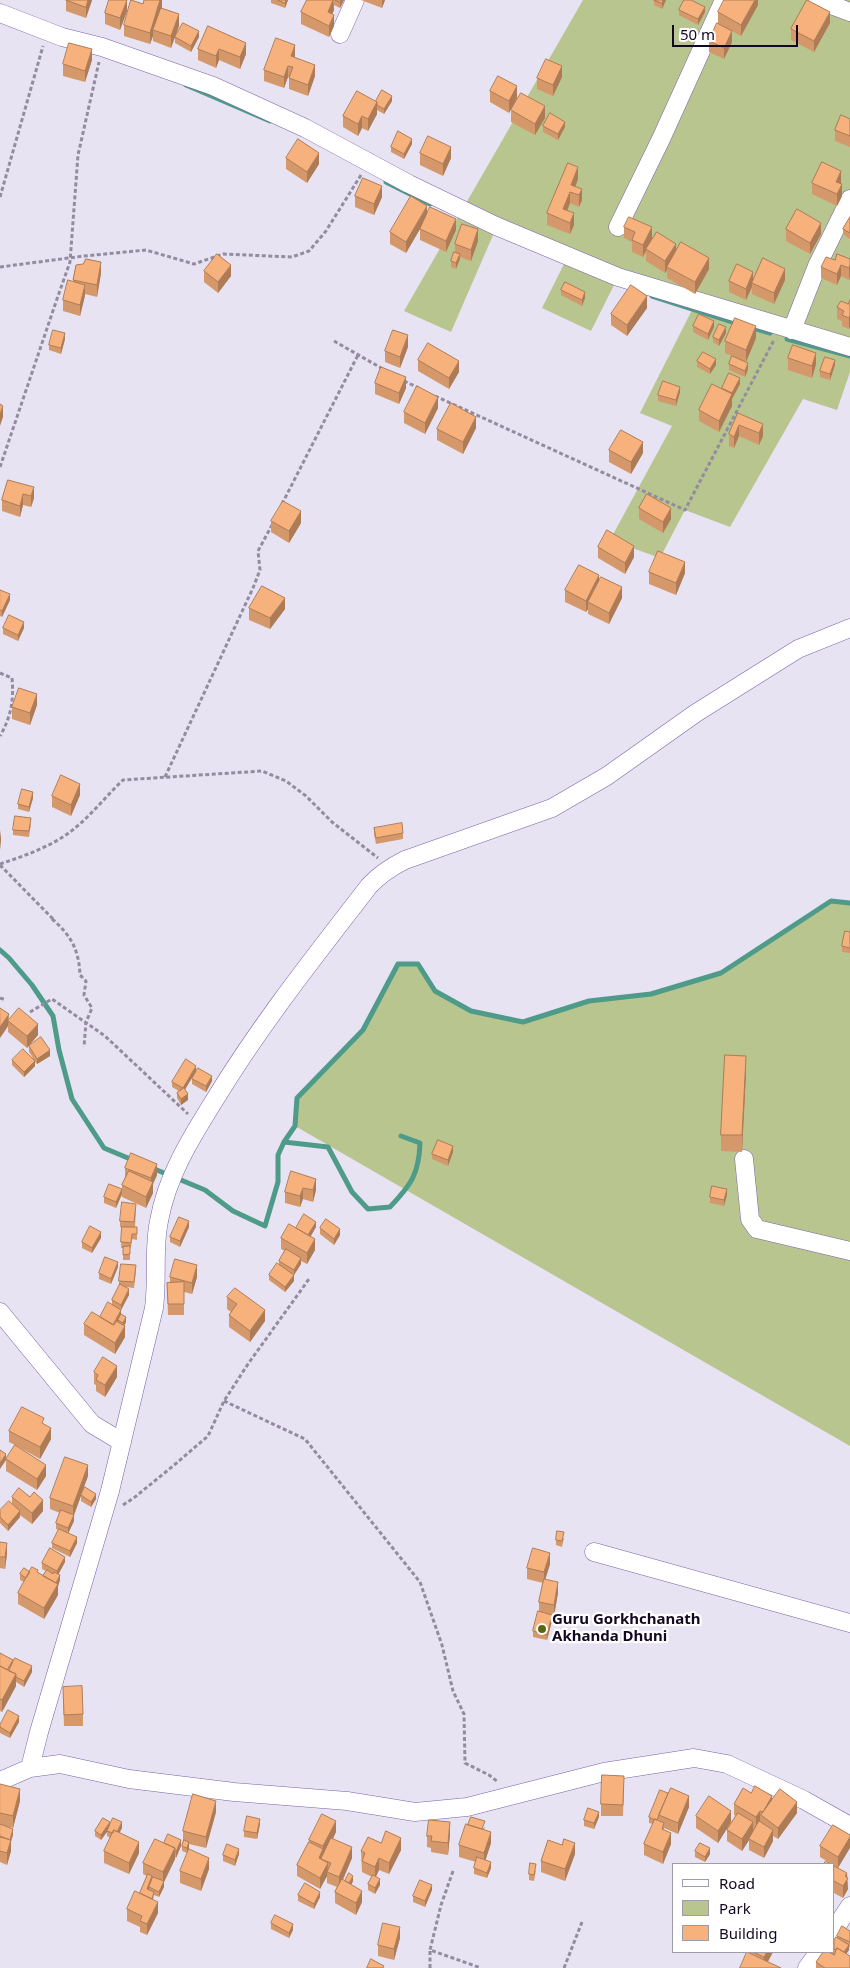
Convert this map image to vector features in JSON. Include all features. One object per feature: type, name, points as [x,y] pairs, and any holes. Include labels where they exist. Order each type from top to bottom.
[{"type":"street","points":[[340,34],[355,0]]},
{"type":"street","points":[[618,227],[665,131],[724,0]]},
{"type":"street","points":[[818,0],[850,12]]},
{"type":"street","points":[[0,13],[62,37],[102,46],[213,86],[305,128],[409,184],[496,226],[610,273],[850,347]]},
{"type":"street","points":[[786,328],[850,199]]},
{"type":"street","points":[[30,1768],[102,1518],[154,1308],[156,1293],[156,1244],[159,1219],[182,1154],[196,1129],[267,1020],[379,875],[405,860],[552,808],[607,776],[696,713],[798,649],[850,628]]},
{"type":"street","points":[[744,1159],[750,1219],[757,1229],[850,1251]]},
{"type":"street","points":[[0,1312],[92,1424],[122,1442]]},
{"type":"street","points":[[594,1552],[850,1623]]},
{"type":"street","points":[[0,1781],[30,1768],[60,1764],[129,1779],[234,1792],[347,1801],[415,1812],[467,1806],[604,1772],[694,1758],[727,1764],[804,1800],[850,1826]]},
{"type":"street","points":[[835,1928],[850,1906]]},
{"type":"street","points":[[807,1968],[817,1953]]},
{"type":"path","points":[[0,197],[48,31]]},
{"type":"path","points":[[0,467],[69,268],[78,155],[102,46]]},
{"type":"path","points":[[0,267],[146,250],[194,264],[222,254],[292,257],[310,251],[326,231],[360,176]]},
{"type":"path","points":[[435,395],[685,510],[786,328]]},
{"type":"path","points":[[334,340],[384,370]]},
{"type":"path","points":[[281,506],[358,355]]},
{"type":"path","points":[[401,379],[426,391]]},
{"type":"path","points":[[165,777],[253,588],[260,570],[258,551],[276,515]]},
{"type":"path","points":[[0,673],[12,678],[14,697],[7,724],[0,736]]},
{"type":"path","points":[[84,1047],[86,1022],[92,1008],[84,995],[86,981],[80,975],[79,958],[70,938],[0,864],[30,853],[70,832],[98,807],[123,780],[262,771],[286,781],[306,796],[332,822],[391,867]]},
{"type":"path","points":[[52,919],[58,924]]},
{"type":"path","points":[[0,998],[6,1000]]},
{"type":"path","points":[[30,1012],[52,998],[106,1036],[175,1100],[194,1120],[196,1129]]},
{"type":"path","points":[[102,1518],[135,1497],[208,1436],[224,1401],[309,1279]]},
{"type":"path","points":[[224,1401],[305,1439],[420,1582],[442,1645],[453,1691],[464,1714],[465,1763],[488,1775],[514,1794]]},
{"type":"path","points":[[430,1968],[430,1950],[441,1905],[453,1870]]},
{"type":"path","points":[[564,1968],[582,1922]]},
{"type":"path","points":[[430,1950],[481,1968]]},
{"type":"green space","points":[[583,0],[850,0],[850,372],[837,410],[803,399],[730,527],[685,510],[660,558],[610,540],[672,426],[640,413],[696,302],[618,277],[591,331],[542,308],[568,256],[497,226],[451,332],[404,311]]},
{"type":"green space","points":[[831,901],[850,903],[850,1446],[295,1126],[297,1098],[363,1030],[398,964],[418,964],[435,991],[471,1011],[523,1022],[589,1001],[651,994],[721,973]]},
{"type":"building","points":[[66,0],[88,0],[86,7]]},
{"type":"building","points":[[109,0],[127,0],[120,18],[105,13]]},
{"type":"building","points":[[131,0],[143,4],[144,0],[160,0],[150,33],[124,25]]},
{"type":"building","points":[[307,0],[333,0],[328,12],[334,15],[329,26],[301,12]]},
{"type":"building","points":[[684,0],[691,0],[705,7],[698,19],[679,10]]},
{"type":"building","points":[[724,0],[755,0],[741,25],[718,12]]},
{"type":"building","points":[[807,0],[830,12],[814,41],[791,29]]},
{"type":"building","points":[[161,8],[179,14],[171,36],[153,30]]},
{"type":"building","points":[[183,23],[199,31],[191,46],[175,37]]},
{"type":"building","points":[[717,23],[732,31],[724,48],[709,41]]},
{"type":"building","points":[[208,26],[246,43],[240,57],[219,49],[216,56],[198,49]]},
{"type":"building","points":[[276,38],[295,45],[291,56],[315,65],[308,85],[289,78],[293,67],[288,66],[284,77],[264,70]]},
{"type":"building","points":[[69,43],[92,49],[85,71],[63,64]]},
{"type":"building","points":[[546,59],[562,66],[553,85],[537,78]]},
{"type":"building","points":[[498,76],[517,86],[509,101],[490,91]]},
{"type":"building","points":[[382,90],[392,96],[384,109],[377,105],[376,101]]},
{"type":"building","points":[[357,91],[377,102],[368,119],[362,116],[358,124],[343,116]]},
{"type":"building","points":[[521,93],[545,106],[535,124],[511,110]]},
{"type":"building","points":[[550,113],[565,122],[558,134],[543,126]]},
{"type":"building","points":[[841,115],[850,119],[850,136],[835,130]]},
{"type":"building","points":[[398,131],[412,139],[404,154],[391,147]]},
{"type":"building","points":[[428,136],[451,147],[443,164],[420,153]]},
{"type":"building","points":[[298,139],[319,153],[307,172],[286,158]]},
{"type":"building","points":[[822,162],[841,171],[836,182],[842,184],[837,194],[812,183]]},
{"type":"building","points":[[568,163],[578,167],[571,185],[582,189],[579,195],[570,192],[563,209],[574,213],[570,223],[547,213]]},
{"type":"building","points":[[363,178],[382,186],[374,204],[355,196]]},
{"type":"building","points":[[411,196],[427,206],[406,242],[390,232]]},
{"type":"building","points":[[430,207],[456,219],[446,241],[420,229]]},
{"type":"building","points":[[797,209],[821,223],[810,243],[786,229]]},
{"type":"building","points":[[629,217],[652,227],[643,245],[632,240],[635,232],[624,227]]},
{"type":"building","points":[[850,217],[850,233],[843,229]]},
{"type":"building","points":[[462,224],[478,229],[471,250],[455,244]]},
{"type":"building","points":[[657,232],[676,244],[665,261],[646,249]]},
{"type":"building","points":[[681,242],[709,258],[695,282],[667,267]]},
{"type":"building","points":[[454,252],[460,254],[456,263],[451,261]]},
{"type":"building","points":[[217,254],[231,265],[218,282],[204,271]]},
{"type":"building","points":[[837,254],[850,259],[849,268],[841,265],[837,274],[821,267],[826,257],[835,260]]},
{"type":"building","points":[[763,258],[785,269],[774,293],[752,283]]},
{"type":"building","points":[[86,259],[101,262],[97,285],[73,280],[76,265],[83,264]]},
{"type":"building","points":[[737,264],[753,272],[746,289],[729,281]]},
{"type":"building","points":[[68,280],[85,285],[80,305],[63,300]]},
{"type":"building","points":[[565,282],[585,292],[582,300],[561,290]]},
{"type":"building","points":[[631,285],[647,296],[627,325],[611,314]]},
{"type":"building","points":[[850,300],[849,318],[842,315],[844,311],[837,307],[841,301],[848,304]]},
{"type":"building","points":[[699,314],[714,321],[708,334],[693,326]]},
{"type":"building","points":[[735,318],[756,326],[746,350],[725,341]]},
{"type":"building","points":[[719,324],[726,327],[719,340],[713,337]]},
{"type":"building","points":[[53,330],[65,333],[61,348],[49,345]]},
{"type":"building","points":[[393,330],[408,335],[400,357],[385,351]]},
{"type":"building","points":[[428,343],[459,361],[449,378],[418,360]]},
{"type":"building","points":[[793,345],[816,353],[812,366],[788,358]]},
{"type":"building","points":[[703,352],[716,359],[710,369],[697,361]]},
{"type":"building","points":[[732,356],[748,363],[745,371],[729,364]]},
{"type":"building","points":[[825,357],[835,360],[830,374],[820,371]]},
{"type":"building","points":[[381,367],[406,377],[399,393],[375,383]]},
{"type":"building","points":[[729,373],[740,378],[732,393],[722,388]]},
{"type":"building","points":[[663,381],[680,387],[676,400],[658,395]]},
{"type":"building","points":[[712,384],[732,394],[719,421],[699,410]]},
{"type":"building","points":[[417,386],[438,397],[425,423],[404,412]]},
{"type":"building","points":[[451,403],[476,417],[463,442],[437,429]]},
{"type":"building","points":[[0,404],[3,406],[0,415]]},
{"type":"building","points":[[738,413],[763,424],[759,433],[739,425],[734,437],[729,434]]},
{"type":"building","points":[[621,430],[643,442],[631,462],[609,450]]},
{"type":"building","points":[[8,480],[34,487],[31,496],[23,494],[20,506],[2,500]]},
{"type":"building","points":[[647,494],[671,508],[663,522],[639,508]]},
{"type":"building","points":[[283,501],[301,511],[289,531],[271,521]]},
{"type":"building","points":[[607,530],[634,546],[625,563],[598,547]]},
{"type":"building","points":[[658,551],[685,562],[676,583],[649,572]]},
{"type":"building","points":[[579,565],[599,575],[586,601],[565,590]]},
{"type":"building","points":[[601,577],[622,587],[609,613],[588,602]]},
{"type":"building","points":[[262,586],[285,598],[270,618],[249,608]]},
{"type":"building","points":[[0,590],[10,594],[2,611],[0,610]]},
{"type":"building","points":[[9,615],[24,622],[18,635],[3,628]]},
{"type":"building","points":[[19,688],[37,694],[30,713],[12,707]]},
{"type":"building","points":[[61,775],[80,784],[71,805],[52,796]]},
{"type":"building","points":[[22,789],[33,792],[29,807],[18,804]]},
{"type":"building","points":[[15,816],[31,818],[29,831],[13,830]]},
{"type":"building","points":[[402,823],[403,833],[376,838],[374,828]]},
{"type":"building","points":[[845,931],[850,932],[850,948],[842,946]]},
{"type":"building","points":[[0,1008],[9,1014],[0,1027]]},
{"type":"building","points":[[19,1008],[38,1024],[27,1036],[8,1021]]},
{"type":"building","points":[[41,1037],[50,1050],[37,1059],[29,1046]]},
{"type":"building","points":[[23,1049],[35,1061],[24,1072],[12,1060]]},
{"type":"building","points":[[725,1055],[746,1056],[742,1135],[721,1135]]},
{"type":"building","points":[[186,1059],[196,1066],[183,1088],[172,1082]]},
{"type":"building","points":[[198,1068],[212,1076],[206,1086],[192,1079]]},
{"type":"building","points":[[184,1088],[188,1094],[181,1099],[177,1093]]},
{"type":"building","points":[[438,1140],[453,1146],[448,1160],[432,1154]]},
{"type":"building","points":[[131,1153],[157,1164],[151,1178],[125,1168]]},
{"type":"building","points":[[129,1171],[153,1182],[146,1197],[122,1185]]},
{"type":"building","points":[[291,1171],[316,1179],[313,1190],[303,1188],[300,1196],[285,1192]]},
{"type":"building","points":[[109,1184],[122,1189],[116,1202],[104,1197]]},
{"type":"building","points":[[712,1186],[727,1189],[724,1200],[710,1197]]},
{"type":"building","points":[[122,1202],[136,1204],[134,1222],[120,1221]]},
{"type":"building","points":[[304,1214],[316,1222],[308,1235],[296,1228]]},
{"type":"building","points":[[179,1217],[189,1221],[180,1241],[170,1237]]},
{"type":"building","points":[[326,1219],[340,1229],[334,1239],[320,1228]]},
{"type":"building","points":[[289,1224],[315,1239],[307,1253],[281,1238]]},
{"type":"building","points":[[90,1226],[101,1232],[92,1248],[82,1242]]},
{"type":"building","points":[[122,1227],[137,1227],[137,1234],[132,1234],[131,1243],[121,1242]]},
{"type":"building","points":[[130,1246],[130,1254],[123,1255],[123,1247]]},
{"type":"building","points":[[286,1249],[301,1258],[294,1270],[279,1261]]},
{"type":"building","points":[[105,1257],[118,1262],[111,1279],[99,1273]]},
{"type":"building","points":[[175,1259],[197,1265],[192,1283],[170,1277]]},
{"type":"building","points":[[277,1263],[294,1275],[285,1287],[269,1275]]},
{"type":"building","points":[[121,1264],[136,1265],[134,1282],[119,1281]]},
{"type":"building","points":[[184,1282],[184,1304],[168,1304],[167,1283]]},
{"type":"building","points":[[120,1284],[129,1289],[121,1305],[112,1300]]},
{"type":"building","points":[[235,1288],[265,1310],[250,1331],[229,1315],[237,1304],[227,1297]]},
{"type":"building","points":[[108,1302],[121,1310],[113,1325],[100,1317]]},
{"type":"building","points":[[92,1312],[114,1325],[116,1321],[125,1326],[115,1343],[84,1324]]},
{"type":"building","points":[[121,1314],[126,1317],[123,1323],[118,1320]]},
{"type":"building","points":[[103,1357],[117,1366],[105,1385],[96,1380],[98,1375],[94,1372]]},
{"type":"building","points":[[22,1407],[44,1418],[42,1423],[51,1428],[40,1447],[9,1431]]},
{"type":"building","points":[[15,1445],[46,1465],[37,1479],[6,1459]]},
{"type":"building","points":[[0,1450],[6,1454],[0,1463]]},
{"type":"building","points":[[65,1457],[88,1465],[73,1506],[50,1498]]},
{"type":"building","points":[[85,1487],[96,1494],[91,1502],[81,1495]]},
{"type":"building","points":[[19,1488],[30,1497],[34,1492],[43,1500],[32,1513],[12,1497]]},
{"type":"building","points":[[9,1501],[20,1511],[8,1525],[0,1517],[0,1510]]},
{"type":"building","points":[[61,1510],[74,1515],[68,1528],[56,1523]]},
{"type":"building","points":[[59,1529],[77,1537],[70,1551],[52,1543]]},
{"type":"building","points":[[557,1531],[564,1532],[562,1541],[556,1540]]},
{"type":"building","points":[[0,1542],[7,1543],[5,1557],[0,1557]]},
{"type":"building","points":[[50,1548],[65,1557],[57,1571],[42,1563]]},
{"type":"building","points":[[533,1548],[550,1553],[544,1572],[527,1568]]},
{"type":"building","points":[[32,1567],[58,1584],[44,1608],[18,1593]]},
{"type":"building","points":[[24,1568],[30,1572],[26,1578],[20,1574]]},
{"type":"building","points":[[47,1570],[53,1574],[54,1572],[60,1575],[56,1583],[43,1576]]},
{"type":"building","points":[[544,1579],[558,1582],[554,1605],[539,1602]]},
{"type":"building","name":"Guru Gorkhchanath Akhanda Dhuni","points":[[538,1611],[552,1615],[547,1635],[533,1631]]},
{"type":"building","points":[[0,1653],[13,1660],[7,1670],[0,1666]]},
{"type":"building","points":[[15,1658],[32,1666],[24,1681],[9,1671]]},
{"type":"building","points":[[0,1666],[16,1674],[2,1700],[0,1699]]},
{"type":"building","points":[[82,1686],[83,1714],[64,1715],[63,1687]]},
{"type":"building","points":[[8,1710],[19,1716],[10,1733],[0,1727]]},
{"type":"building","points":[[602,1775],[624,1776],[623,1805],[601,1804]]},
{"type":"building","points":[[0,1784],[20,1789],[13,1816],[0,1813]]},
{"type":"building","points":[[755,1786],[772,1796],[763,1812],[760,1811],[756,1817],[734,1804],[743,1788],[751,1793]]},
{"type":"building","points":[[671,1788],[689,1796],[678,1823],[659,1815]]},
{"type":"building","points":[[780,1789],[797,1802],[778,1828],[761,1815]]},
{"type":"building","points":[[660,1790],[668,1793],[657,1820],[655,1820],[649,1817]]},
{"type":"building","points":[[193,1794],[216,1801],[206,1837],[183,1831]]},
{"type":"building","points":[[709,1796],[731,1811],[718,1831],[696,1816]]},
{"type":"building","points":[[588,1808],[599,1812],[594,1823],[584,1820]]},
{"type":"building","points":[[738,1813],[753,1822],[742,1839],[727,1830]]},
{"type":"building","points":[[322,1814],[336,1821],[323,1846],[309,1840]]},
{"type":"building","points":[[247,1816],[260,1819],[257,1833],[244,1831]]},
{"type":"building","points":[[471,1817],[485,1821],[482,1829],[468,1825]]},
{"type":"building","points":[[103,1818],[110,1822],[101,1835],[95,1831]]},
{"type":"building","points":[[113,1818],[122,1822],[117,1832],[114,1830],[113,1833],[107,1831]]},
{"type":"building","points":[[655,1819],[664,1823],[662,1829],[671,1833],[663,1852],[644,1844]]},
{"type":"building","points":[[429,1820],[450,1822],[448,1843],[431,1841],[432,1836],[427,1836]]},
{"type":"building","points":[[759,1821],[773,1830],[764,1847],[749,1839]]},
{"type":"building","points":[[0,1824],[13,1829],[10,1840],[0,1836]]},
{"type":"building","points":[[466,1824],[491,1832],[484,1853],[459,1845]]},
{"type":"building","points":[[833,1825],[850,1835],[838,1857],[820,1846]]},
{"type":"building","points":[[114,1830],[139,1842],[129,1863],[104,1851]]},
{"type":"building","points":[[386,1831],[401,1838],[389,1863],[379,1858],[375,1867],[362,1861],[365,1853],[361,1851],[368,1837],[381,1843]]},
{"type":"building","points":[[168,1834],[181,1840],[176,1852],[175,1848],[164,1843]]},
{"type":"building","points":[[0,1837],[11,1840],[7,1853],[0,1851]]},
{"type":"building","points":[[331,1838],[352,1847],[339,1877],[327,1872],[331,1863],[321,1859]]},
{"type":"building","points":[[155,1839],[175,1848],[163,1872],[143,1863]]},
{"type":"building","points":[[564,1839],[575,1843],[565,1869],[541,1861],[548,1840],[562,1845]]},
{"type":"building","points":[[184,1840],[189,1842],[187,1848],[182,1846]]},
{"type":"building","points":[[309,1842],[323,1849],[319,1858],[328,1863],[320,1878],[297,1865]]},
{"type":"building","points":[[700,1843],[710,1848],[705,1857],[695,1851]]},
{"type":"building","points":[[227,1844],[239,1849],[235,1860],[223,1855]]},
{"type":"building","points":[[189,1849],[209,1858],[201,1879],[180,1871]]},
{"type":"building","points":[[477,1857],[491,1862],[487,1873],[474,1868]]},
{"type":"building","points":[[530,1863],[536,1864],[534,1875],[529,1874]]},
{"type":"building","points":[[835,1867],[847,1873],[845,1876],[848,1878],[843,1886],[835,1882]]},
{"type":"building","points":[[349,1873],[353,1876],[349,1883],[345,1881]]},
{"type":"building","points":[[148,1874],[152,1876],[147,1889],[154,1892],[152,1899],[140,1893]]},
{"type":"building","points":[[373,1875],[380,1879],[375,1888],[368,1884]]},
{"type":"building","points":[[153,1877],[164,1881],[159,1892],[149,1887]]},
{"type":"building","points":[[342,1879],[362,1891],[356,1903],[335,1892]]},
{"type":"building","points":[[420,1880],[432,1885],[425,1901],[413,1896]]},
{"type":"building","points":[[305,1883],[320,1892],[314,1904],[298,1895]]},
{"type":"building","points":[[135,1891],[158,1902],[147,1924],[140,1921],[142,1916],[127,1909]]},
{"type":"building","points":[[275,1915],[293,1924],[289,1933],[271,1923]]},
{"type":"building","points":[[383,1923],[400,1927],[394,1949],[378,1945]]},
{"type":"building","points":[[842,1926],[850,1931],[850,1942],[837,1936]]},
{"type":"building","points":[[836,1937],[849,1945],[844,1952],[837,1948],[835,1950]]},
{"type":"building","points":[[837,1948],[850,1956],[850,1968],[825,1968],[816,1962],[822,1953],[834,1955]]},
{"type":"building","points":[[747,1953],[749,1953],[781,1968],[740,1968]]},
{"type":"building","points":[[756,1953],[766,1953],[764,1957]]},
{"type":"building","points":[[371,1959],[384,1966],[383,1968],[367,1968]]},
{"type":"waterway","points":[[186,85],[270,121]]},
{"type":"waterway","points":[[386,182],[430,204]]},
{"type":"waterway","points":[[652,296],[739,324]]},
{"type":"waterway","points":[[750,327],[770,333]]},
{"type":"waterway","points":[[787,339],[850,356]]},
{"type":"waterway","points":[[284,1142],[295,1126],[297,1098],[363,1030],[398,964],[418,964],[435,991],[471,1011],[523,1022],[589,1001],[651,994],[721,973],[831,901],[850,903]]},
{"type":"waterway","points":[[0,950],[32,985],[53,1016],[59,1050],[72,1099],[104,1148],[135,1161]]},
{"type":"waterway","points":[[152,1168],[205,1190],[233,1211],[265,1226],[278,1182],[278,1155],[284,1142],[328,1147],[352,1192],[368,1209],[390,1207],[403,1192],[416,1171],[420,1143],[401,1136]]},
{"type":"place","name":"Guru Gorkhchanath Akhanda Dhuni","points":[[542,1629]]}]
